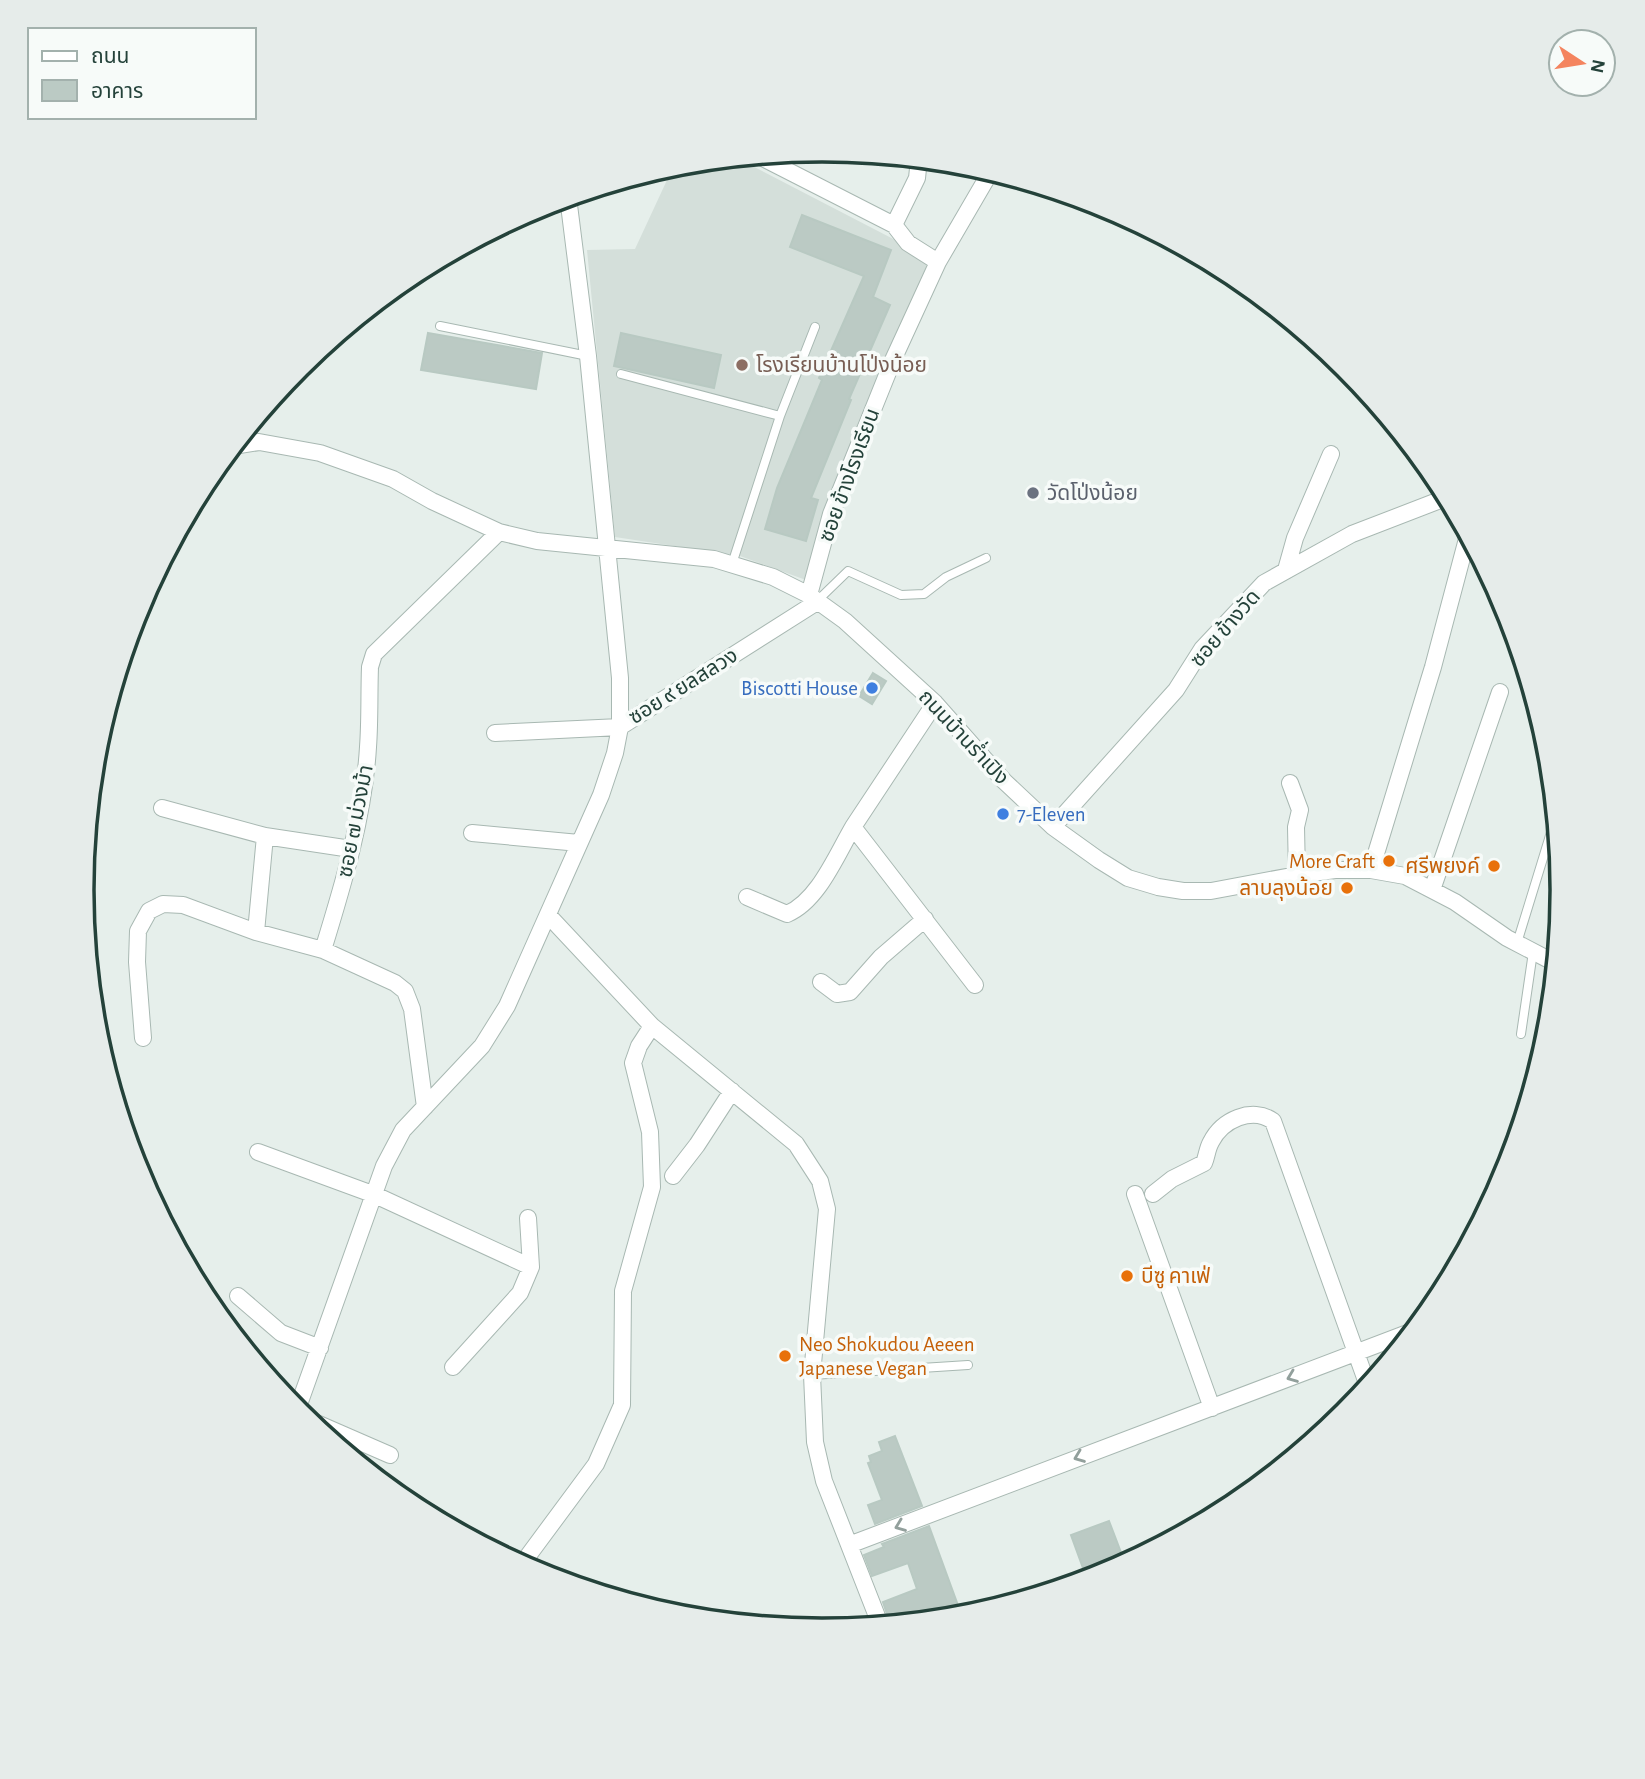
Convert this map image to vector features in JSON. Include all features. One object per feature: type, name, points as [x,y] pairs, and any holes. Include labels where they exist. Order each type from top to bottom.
[{"type":"street","points":[[773,163],[894,225],[908,243],[938,262]]},
{"type":"street","points":[[894,225],[916,178],[918,168]]},
{"type":"street","name":"ซอย ข้างโรงเรียน","points":[[813,598],[831,514],[893,360],[938,262],[986,180]]},
{"type":"street","points":[[302,1397],[384,1166],[403,1130],[482,1046],[507,1006],[601,796],[615,753],[620,727],[620,678],[589,356],[570,207]]},
{"type":"street","name":"ถนนบ้านร่ำเปิง","points":[[247,444],[259,442],[320,453],[393,479],[432,502],[499,532],[537,541],[714,559],[773,577],[813,598],[845,621],[935,703],[1004,781],[1053,827],[1128,877],[1158,887],[1183,891],[1211,891],[1297,874],[1335,870],[1371,870],[1405,876],[1455,902],[1517,943],[1547,959]]},
{"type":"street","points":[[1286,570],[1295,538],[1331,454]]},
{"type":"street","name":"ซอย ข้างวัด","points":[[1053,827],[1176,690],[1202,649],[1264,583],[1352,534],[1438,501]]},
{"type":"street","name":"ซอย ๗ ม่วงม้า","points":[[323,950],[351,849],[369,748],[370,667],[374,654],[499,532]]},
{"type":"street","points":[[1371,870],[1433,667],[1465,548]]},
{"type":"street","name":"ซอย ๙ ยลสลวง","points":[[495,733],[620,727],[813,598]]},
{"type":"street","points":[[1432,890],[1500,692]]},
{"type":"street","points":[[747,897],[787,914],[803,906],[935,703]]},
{"type":"street","points":[[1290,783],[1300,810],[1296,827],[1297,874]]},
{"type":"street","points":[[162,808],[265,836],[351,849]]},
{"type":"street","points":[[853,827],[975,985]]},
{"type":"street","points":[[472,833],[579,843]]},
{"type":"street","points":[[256,932],[265,836]]},
{"type":"street","points":[[143,1038],[137,962],[138,931],[149,911],[163,904],[183,905],[256,932],[323,950],[395,983],[405,992],[412,1009],[425,1107]]},
{"type":"street","points":[[548,915],[652,1026],[796,1144],[820,1181],[827,1209],[812,1375],[815,1441],[824,1481],[877,1615]]},
{"type":"street","points":[[821,982],[837,994],[850,992],[889,949],[925,919]]},
{"type":"street","points":[[529,1555],[596,1464],[622,1405],[623,1291],[652,1187],[650,1132],[633,1063],[639,1046],[652,1026]]},
{"type":"street","points":[[673,1176],[732,1091]]},
{"type":"street","points":[[1153,1194],[1172,1178],[1204,1163],[1211,1141],[1223,1126],[1244,1115],[1256,1113],[1273,1121],[1364,1376]]},
{"type":"street","points":[[258,1152],[375,1195],[531,1267]]},
{"type":"street","points":[[1135,1194],[1212,1408]]},
{"type":"street","points":[[453,1367],[520,1293],[531,1267],[528,1218]]},
{"type":"street","points":[[238,1296],[281,1332],[320,1348]]},
{"type":"street","points":[[849,1545],[1396,1337]]},
{"type":"street","points":[[337,1432],[390,1455]]},
{"type":"lane","points":[[440,326],[589,356]]},
{"type":"lane","points":[[732,564],[779,416],[815,327]]},
{"type":"lane","points":[[621,374],[779,416]]},
{"type":"lane","points":[[813,598],[848,571],[901,596],[924,594],[946,577],[986,558]]},
{"type":"lane","points":[[1517,943],[1549,840]]},
{"type":"lane","points":[[1521,1034],[1533,952]]},
{"type":"lane","points":[[812,1375],[968,1365]]},
{"type":"shaded area","name":"โรงเรียนบ้านโป่งน้อย","points":[[751,165],[930,258],[840,473],[806,580],[740,556],[615,537],[587,250],[635,249],[668,178]]},
{"type":"building","points":[[802,215],[891,250],[873,297],[890,305],[849,399],[851,400],[811,498],[818,500],[806,541],[765,529],[777,488],[822,380],[819,378],[864,276],[790,247]]},
{"type":"building","points":[[428,333],[542,353],[536,389],[421,370]]},
{"type":"building","points":[[621,333],[721,355],[714,388],[614,366]]},
{"type":"building","name":"Biscotti House","points":[[873,673],[886,681],[872,704],[859,696]]},
{"type":"building","points":[[895,1436],[922,1506],[875,1524],[868,1505],[882,1500],[868,1463],[871,1462],[869,1456],[882,1451],[879,1442]]},
{"type":"building","points":[[1109,1521],[1121,1553],[1083,1569],[1071,1535]]},
{"type":"building","points":[[929,1526],[958,1605],[887,1614],[883,1602],[917,1589],[908,1563],[872,1576],[864,1555],[884,1547],[882,1544]]},
{"type":"place","name":"โรงเรียนบ้านโป่งน้อย","points":[[742,365]]},
{"type":"place","name":"วัดโป่งน้อย","points":[[1033,493]]},
{"type":"place","name":"Biscotti House","points":[[872,688]]},
{"type":"place","name":"7-Eleven","points":[[1003,814]]},
{"type":"place","name":"More Craft","points":[[1389,861]]},
{"type":"place","name":"ศรีพยงค์","points":[[1494,866]]},
{"type":"place","name":"ลาบลุงน้อย","points":[[1347,888]]},
{"type":"place","name":"บีซู คาเฟ่","points":[[1127,1276]]},
{"type":"place","name":"Neo Shokudou Aeeen Japanese Vegan","points":[[785,1356]]}]
